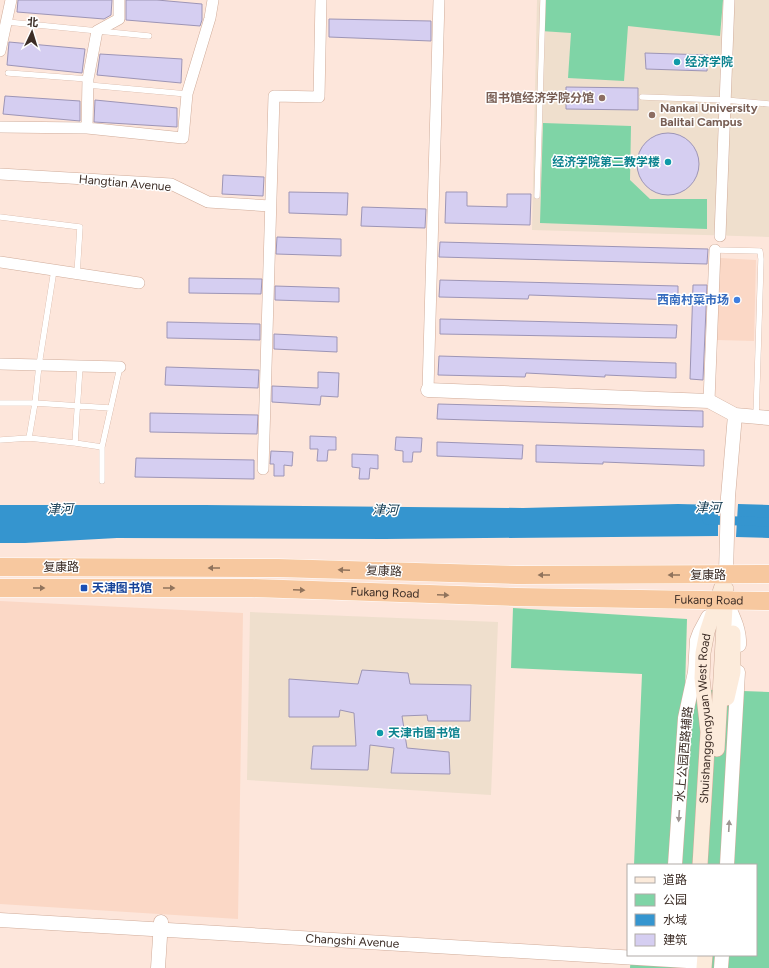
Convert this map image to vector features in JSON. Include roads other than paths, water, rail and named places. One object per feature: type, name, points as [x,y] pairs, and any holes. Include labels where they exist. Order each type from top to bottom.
[{"type":"highway","name":"复康路","points":[[0,567],[278,568],[517,575],[769,574]]},
{"type":"highway","name":"Fukang Road","points":[[0,588],[252,588],[516,597],[769,601]]},
{"type":"main road","points":[[713,732],[727,700],[733,672],[733,638],[721,601],[726,574]]},
{"type":"main road","name":"Shuishanggongyuan West Road","points":[[710,864],[713,732],[702,678],[704,642],[721,601]]},
{"type":"main road","name":"Shuishanggongyuan West Road","points":[[700,864],[713,732]]},
{"type":"street","points":[[0,51],[11,0]]},
{"type":"street","points":[[87,128],[88,82],[97,31],[118,19],[119,0]]},
{"type":"street","points":[[0,126],[87,128],[183,138],[187,94],[210,18],[213,0]]},
{"type":"street","points":[[262,469],[274,96],[319,96],[322,0]]},
{"type":"street","points":[[439,0],[428,390],[709,401],[735,414],[763,417]]},
{"type":"street","points":[[720,236],[729,0]]},
{"type":"street","name":"Hangtian Avenue","points":[[0,174],[171,184],[208,202],[270,206]]},
{"type":"street","points":[[709,401],[715,250]]},
{"type":"street","points":[[0,262],[139,283]]},
{"type":"street","points":[[0,364],[120,367]]},
{"type":"street","points":[[726,574],[728,497],[735,414]]},
{"type":"street","points":[[721,601],[736,623],[740,637],[727,864]]},
{"type":"street","name":"水上公园西路辅路","points":[[675,864],[686,718],[695,672],[697,640],[700,632],[721,601]]},
{"type":"street","name":"Changshi Avenue","points":[[0,913],[165,926],[671,960],[700,960]]},
{"type":"street","name":"Changshi Avenue","points":[[0,920],[165,926],[627,952]]},
{"type":"street","points":[[158,968],[165,926]]},
{"type":"street","points":[[165,926],[167,968]]},
{"type":"street","points":[[721,968],[722,956]]},
{"type":"lane","points":[[536,196],[543,0]]},
{"type":"lane","points":[[7,22],[149,36]]},
{"type":"lane","points":[[8,73],[187,94]]},
{"type":"lane","points":[[642,97],[725,100],[769,104]]},
{"type":"lane","points":[[0,217],[80,227],[77,274]]},
{"type":"lane","points":[[715,250],[760,251],[763,417]]},
{"type":"lane","points":[[29,438],[54,270]]},
{"type":"lane","points":[[75,442],[80,366]]},
{"type":"lane","points":[[102,482],[102,447],[120,367]]},
{"type":"lane","points":[[0,403],[35,403],[110,408]]},
{"type":"lane","points":[[0,440],[29,438],[75,442],[102,447]]},
{"type":"water","points":[[678,504],[718,505],[718,536],[384,539],[117,538],[0,543],[0,505],[523,508]]},
{"type":"water","points":[[738,504],[769,505],[769,538],[736,537]]},
{"type":"waterway","name":"津河","points":[[707,520],[769,522]]},
{"type":"place","name":"经济学院","points":[[677,62]]},
{"type":"place","name":"图书馆经济学院分馆","points":[[602,98]]},
{"type":"place","name":"Nankai University Balitai Campus","points":[[652,115]]},
{"type":"place","name":"经济学院第二教学楼","points":[[668,162]]},
{"type":"place","name":"西南村菜市场","points":[[737,300]]},
{"type":"place","name":"天津图书馆","points":[[84,588]]},
{"type":"place","name":"天津市图书馆","points":[[380,733]]}]
